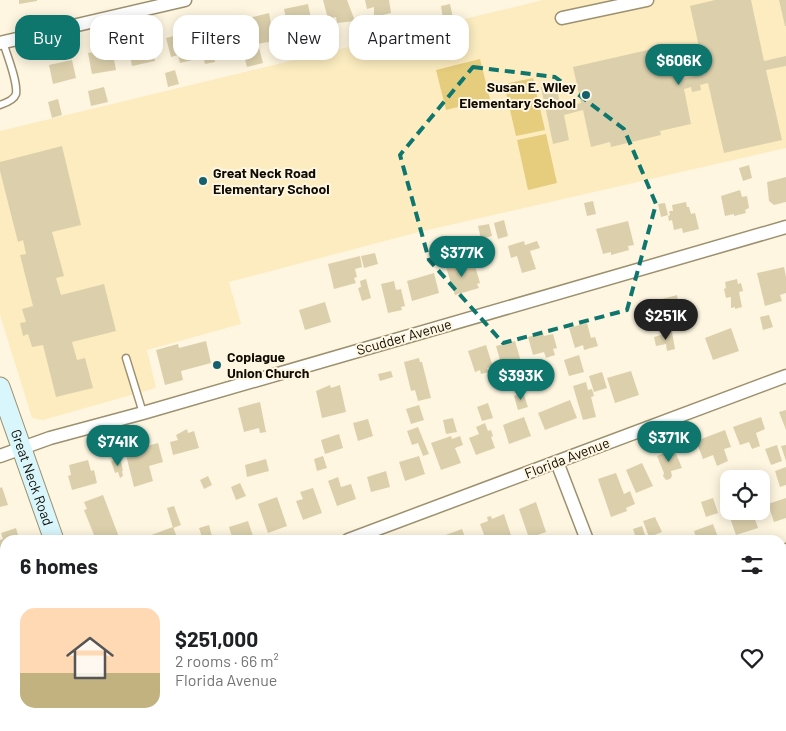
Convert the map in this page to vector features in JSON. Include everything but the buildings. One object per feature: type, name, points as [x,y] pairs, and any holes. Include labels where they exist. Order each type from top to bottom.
[{"type":"main road","name":"Great Neck Road","points":[[0,387],[52,535]]},
{"type":"street","points":[[2,43],[185,0]]},
{"type":"street","points":[[562,18],[647,0]]},
{"type":"street","name":"Scudder Avenue","points":[[0,456],[50,438],[143,413],[786,227]]},
{"type":"street","name":"Florida Avenue","points":[[361,535],[786,376]]},
{"type":"street","points":[[557,462],[585,535]]},
{"type":"lane","points":[[0,105],[6,104],[13,99],[16,93],[15,82],[2,43]]},
{"type":"lane","points":[[126,358],[143,413]]},
{"type":"highlighted area","points":[[473,67],[555,77],[624,129],[656,204],[627,310],[503,343],[429,260],[400,155]]},
{"type":"shaded area","points":[[543,0],[786,0],[786,148],[419,232],[229,282],[241,324],[147,350],[156,388],[43,420],[32,418],[0,315],[0,131],[294,60],[339,60],[339,49],[349,47],[349,60],[469,60],[469,18]]},
{"type":"shaded area","points":[[480,59],[490,99],[446,110],[436,70]]},
{"type":"shaded area","points":[[533,78],[545,130],[516,136],[504,84]]},
{"type":"shaded area","points":[[546,134],[557,183],[528,190],[517,140]]},
{"type":"place","name":"Susan E. Wiley Elementary School","points":[[586,95]]},
{"type":"place","name":"Great Neck Road Elementary School","points":[[203,181]]},
{"type":"place","name":"Copiague Union Church","points":[[217,365]]}]
